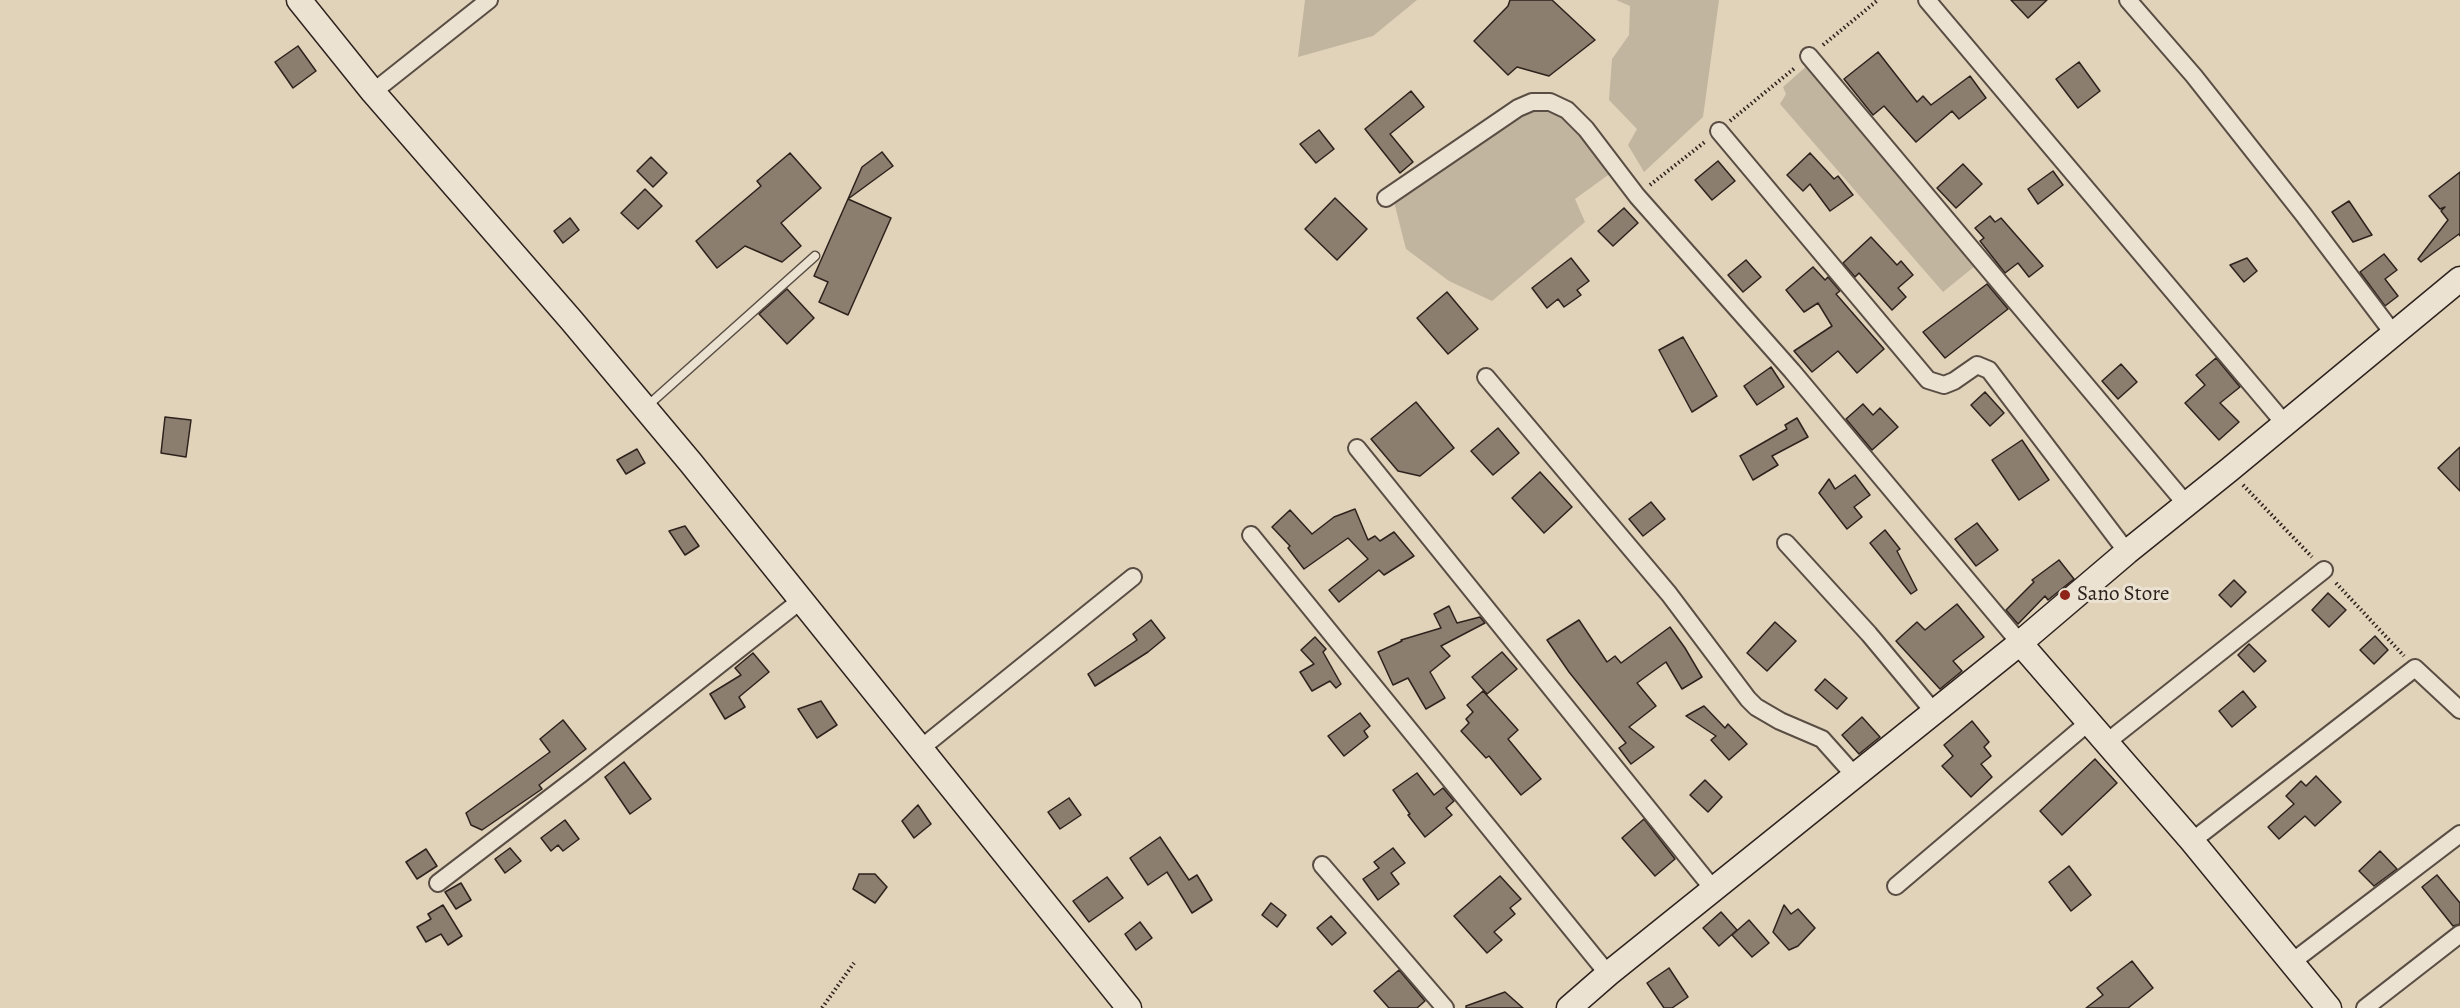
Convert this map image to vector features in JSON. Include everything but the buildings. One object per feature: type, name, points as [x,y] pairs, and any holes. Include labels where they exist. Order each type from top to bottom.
[{"type":"street","points":[[299,0],[373,92],[645,408],[1129,1008]]},
{"type":"street","points":[[373,92],[489,0]]},
{"type":"street","points":[[1927,0],[2285,424]]},
{"type":"street","points":[[2128,0],[2194,76],[2303,213],[2393,333]]},
{"type":"street","points":[[1809,56],[2186,504]]},
{"type":"street","points":[[1386,198],[1518,108],[1532,102],[1550,102],[1567,110],[1586,129],[1637,196],[1792,371],[2020,643],[2192,841],[2329,1008]]},
{"type":"street","points":[[1719,130],[1928,380],[1944,385],[1977,365],[1989,370],[2127,552]]},
{"type":"street","points":[[1569,1008],[1608,974],[2020,643],[2127,552],[2460,279]]},
{"type":"street","points":[[1486,377],[1669,594],[1748,699],[1774,718],[1822,739],[1855,776]]},
{"type":"street","points":[[1357,448],[1714,890]]},
{"type":"street","points":[[1251,535],[1608,974]]},
{"type":"street","points":[[1786,543],[1869,634],[1934,712]]},
{"type":"street","points":[[2107,742],[2324,570]]},
{"type":"street","points":[[920,749],[1133,577]]},
{"type":"street","points":[[438,883],[590,767],[800,601]]},
{"type":"street","points":[[2192,841],[2415,668],[2460,710]]},
{"type":"street","points":[[1896,886],[2089,722]]},
{"type":"street","points":[[2292,962],[2460,834]]},
{"type":"street","points":[[1322,865],[1445,1008]]},
{"type":"street","points":[[2365,1008],[2460,934]]},
{"type":"lane","points":[[645,408],[815,256]]},
{"type":"path","points":[[1637,196],[1878,0]]},
{"type":"path","points":[[822,1008],[854,963]]},
{"type":"shaded area","points":[[1305,0],[1417,0],[1373,36],[1298,57]]},
{"type":"shaded area","points":[[1616,0],[1719,0],[1703,117],[1644,172],[1628,145],[1637,129],[1609,100],[1612,59],[1629,35],[1630,6]]},
{"type":"shaded area","points":[[1809,64],[1975,266],[1943,292],[1780,104],[1786,94],[1783,87]]},
{"type":"shaded area","points":[[1535,109],[1565,116],[1611,173],[1575,199],[1585,222],[1492,301],[1449,281],[1406,249],[1394,202],[1511,122]]},
{"type":"place","name":"Sano Store","points":[[2065,595]]}]
